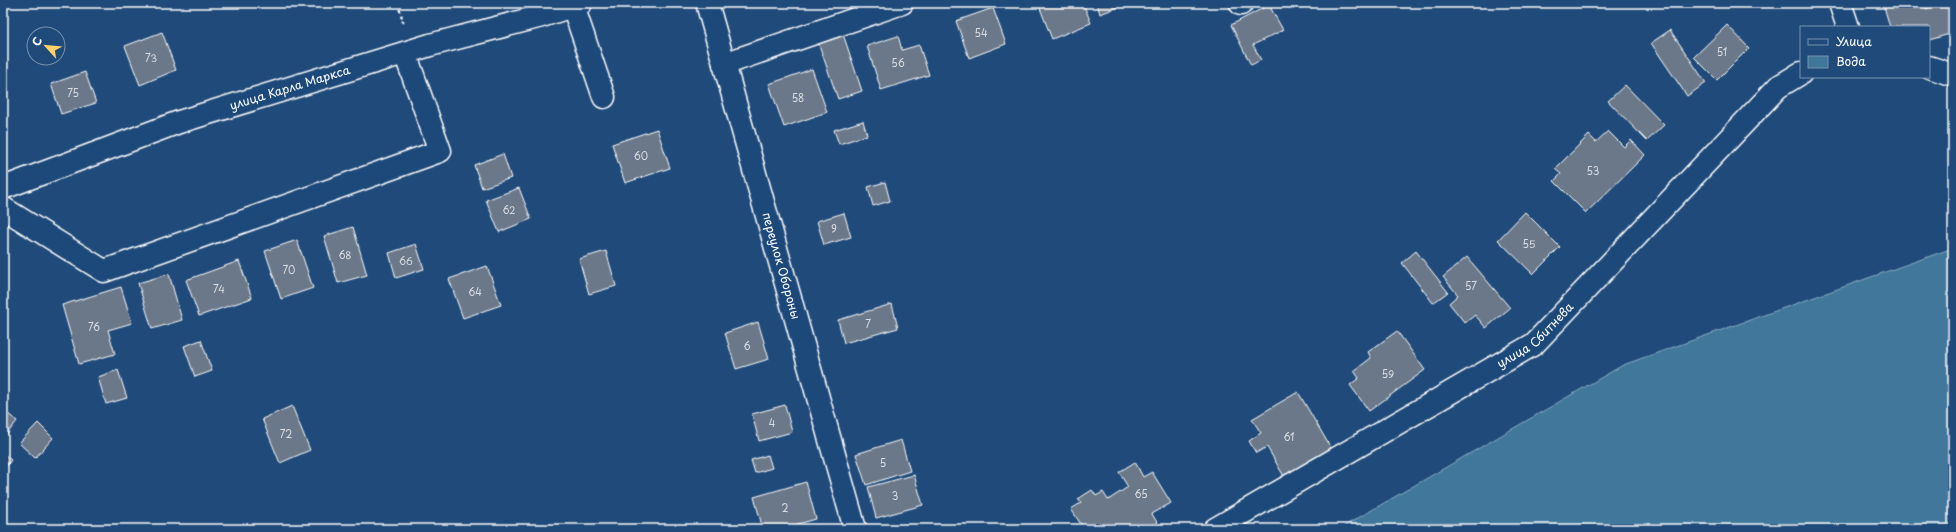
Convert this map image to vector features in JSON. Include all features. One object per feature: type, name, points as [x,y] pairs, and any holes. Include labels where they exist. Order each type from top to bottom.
[{"type":"street","name":"переулок Обороны","points":[[707,3],[855,529]]},
{"type":"street","points":[[724,64],[902,3]]},
{"type":"street","points":[[1840,3],[1848,26]]},
{"type":"street","points":[[577,4],[604,97]]},
{"type":"street","name":"улица Карла Маркса","points":[[3,188],[179,122],[405,53],[542,16],[577,4]]},
{"type":"street","points":[[3,208],[104,271],[440,151],[405,53]]},
{"type":"street","points":[[1930,67],[1953,75]]},
{"type":"street","name":"улица Сбитнева","points":[[1215,529],[1534,344],[1778,87],[1800,73]]},
{"type":"water","points":[[1953,248],[1953,529],[1339,529],[1623,365]]},
{"type":"building","points":[[1038,3],[1083,3],[1091,23],[1052,39]]},
{"type":"building","points":[[1097,3],[1123,3],[1124,5],[1100,14]]},
{"type":"building","points":[[1883,3],[1924,3],[1926,9],[1945,3],[1953,3],[1953,33],[1930,40],[1930,26],[1890,26]]},
{"type":"building","points":[[1269,5],[1283,30],[1253,45],[1261,60],[1251,65],[1231,25]]},
{"type":"building","points":[[993,8],[1006,44],[969,58],[956,21]]},
{"type":"building","points":[[1727,25],[1749,48],[1717,80],[1694,57]]},
{"type":"building","points":[[1670,30],[1706,83],[1687,96],[1651,43]]},
{"type":"building","points":[[842,31],[862,91],[838,99],[817,39]]},
{"type":"building","points":[[162,32],[176,70],[140,85],[125,46]]},
{"type":"building","points":[[898,36],[902,50],[919,45],[929,75],[881,90],[867,46]]},
{"type":"building","points":[[812,69],[827,112],[784,127],[769,84]]},
{"type":"building","points":[[85,72],[96,103],[61,114],[51,84]]},
{"type":"building","points":[[1625,85],[1664,125],[1647,141],[1608,101]]},
{"type":"building","points":[[863,121],[867,135],[839,144],[834,130]]},
{"type":"building","points":[[657,129],[670,168],[625,183],[612,144]]},
{"type":"building","points":[[1608,131],[1624,147],[1631,140],[1645,155],[1586,213],[1554,181],[1561,174],[1555,169],[1589,135],[1596,142]]},
{"type":"building","points":[[503,154],[511,178],[482,188],[474,165]]},
{"type":"building","points":[[885,182],[890,201],[873,206],[868,187]]},
{"type":"building","points":[[519,188],[531,219],[499,232],[486,200]]},
{"type":"building","points":[[1525,212],[1560,247],[1533,274],[1498,240]]},
{"type":"building","points":[[844,213],[851,237],[824,245],[817,221]]},
{"type":"building","points":[[353,227],[367,275],[338,283],[324,236]]},
{"type":"building","points":[[297,240],[313,288],[281,299],[265,251]]},
{"type":"building","points":[[416,244],[424,269],[396,278],[389,253]]},
{"type":"building","points":[[606,251],[616,286],[589,294],[579,259]]},
{"type":"building","points":[[1416,251],[1448,292],[1433,303],[1402,263]]},
{"type":"building","points":[[1467,257],[1510,308],[1486,328],[1475,315],[1465,323],[1449,303],[1458,295],[1443,277]]},
{"type":"building","points":[[239,261],[252,298],[199,316],[186,280]]},
{"type":"building","points":[[487,266],[501,305],[463,318],[449,279]]},
{"type":"building","points":[[169,274],[182,320],[152,329],[138,283]]},
{"type":"building","points":[[121,287],[132,323],[108,330],[115,354],[79,364],[62,305]]},
{"type":"building","points":[[892,304],[898,328],[844,343],[838,320]]},
{"type":"building","points":[[758,322],[769,359],[736,369],[725,333]]},
{"type":"building","points":[[1397,331],[1425,370],[1369,411],[1350,385],[1359,378],[1354,371],[1371,358],[1368,352]]},
{"type":"building","points":[[201,340],[212,371],[195,377],[184,346]]},
{"type":"building","points":[[118,370],[127,398],[106,404],[98,377]]},
{"type":"building","points":[[1298,392],[1332,450],[1285,478],[1267,447],[1256,453],[1249,441],[1261,433],[1252,419]]},
{"type":"building","points":[[785,405],[792,432],[759,441],[752,414]]},
{"type":"building","points":[[292,406],[310,450],[280,463],[262,419]]},
{"type":"building","points":[[3,410],[17,421],[3,439]]},
{"type":"building","points":[[38,423],[53,438],[35,458],[19,443]]},
{"type":"building","points":[[901,440],[910,471],[866,485],[856,454]]},
{"type":"building","points":[[3,453],[11,460],[3,471]]},
{"type":"building","points":[[768,455],[772,468],[755,473],[751,460]]},
{"type":"building","points":[[1135,462],[1143,477],[1152,472],[1171,503],[1152,514],[1161,529],[1084,529],[1071,509],[1081,503],[1078,499],[1092,490],[1096,496],[1103,492],[1108,500],[1128,487],[1119,472]]},
{"type":"building","points":[[914,475],[923,505],[876,518],[868,487]]},
{"type":"building","points":[[806,482],[816,519],[780,529],[763,529],[754,497]]}]
